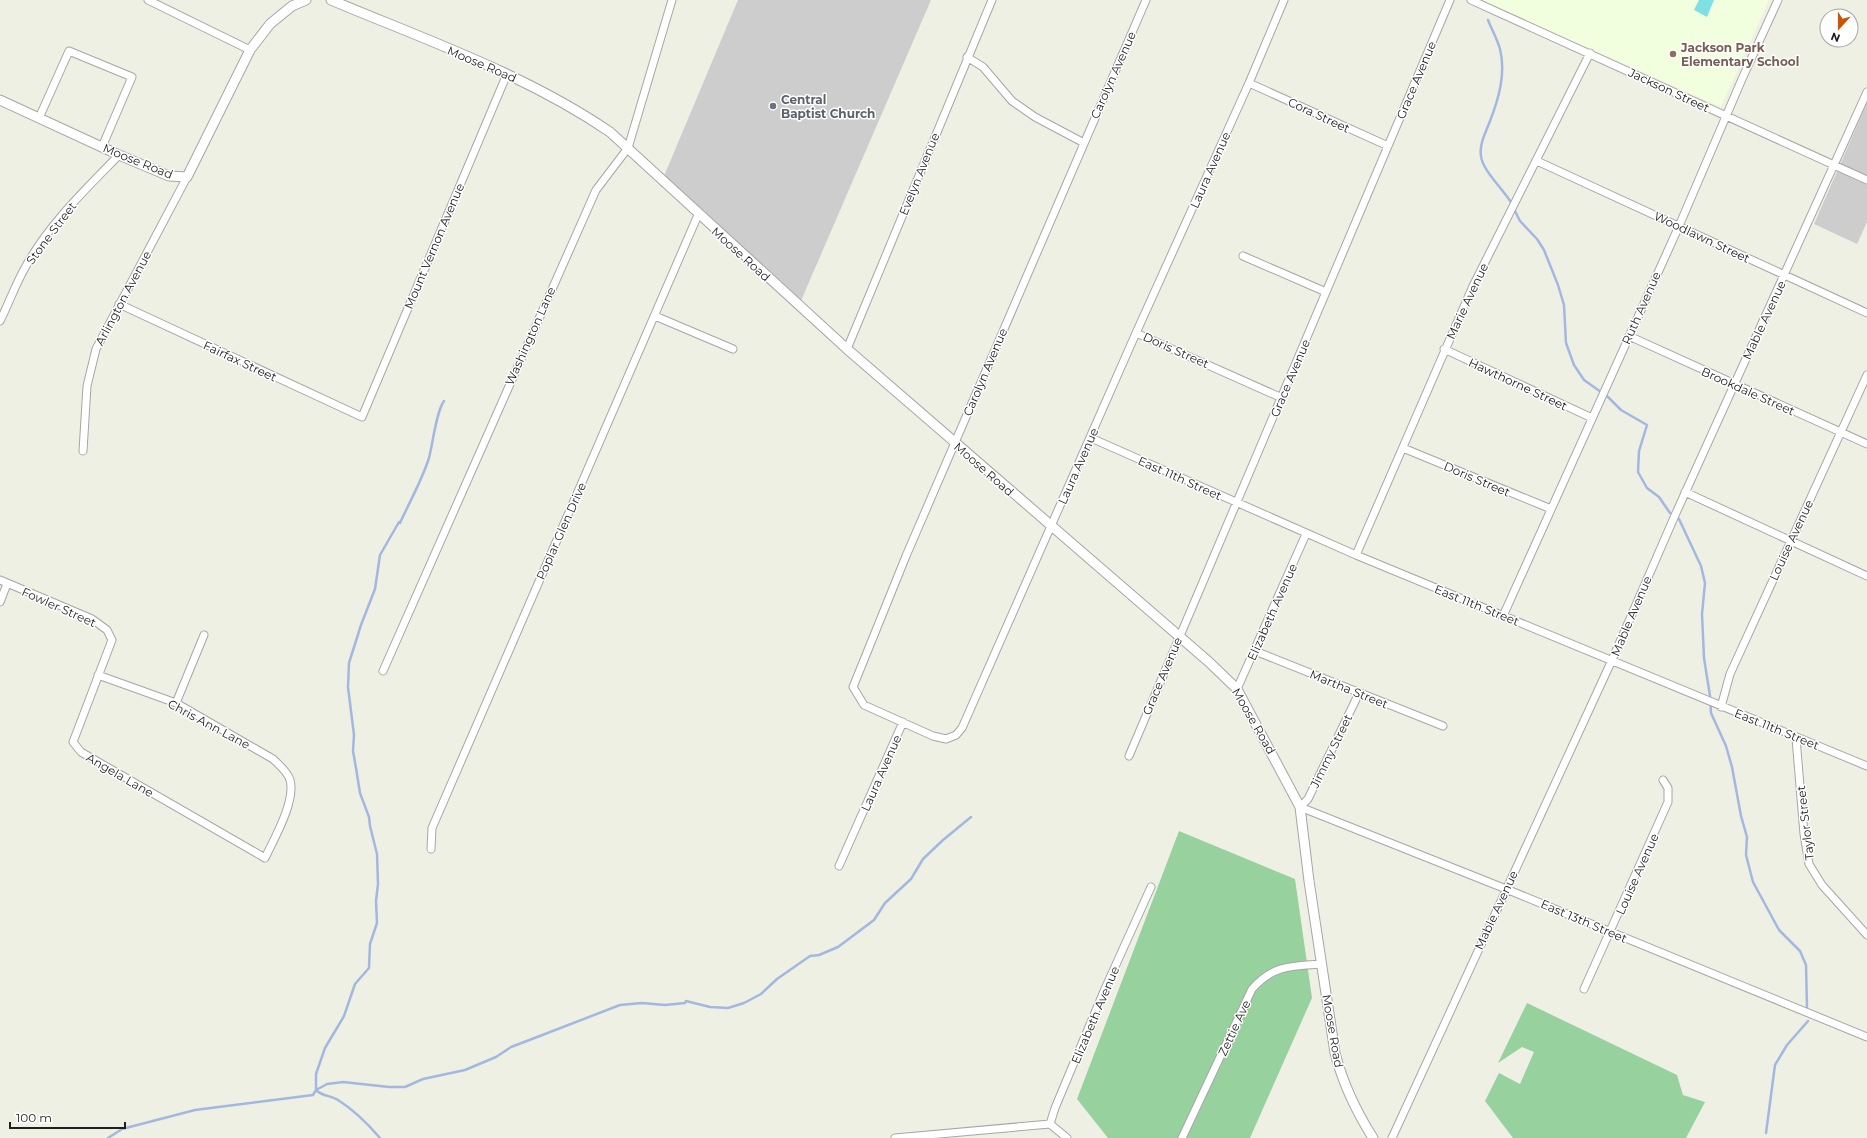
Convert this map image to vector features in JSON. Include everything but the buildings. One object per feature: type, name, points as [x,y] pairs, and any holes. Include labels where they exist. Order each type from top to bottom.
[{"type":"street","points":[[148,0],[250,50]]},
{"type":"street","name":"Moose Road","points":[[0,100],[119,155],[169,176],[187,177],[250,50],[270,24],[292,6],[306,0]]},
{"type":"street","name":"Moose Road","points":[[331,0],[507,74],[543,91],[578,111],[610,132],[698,215],[847,349],[1179,636],[1237,689],[1300,807],[1335,1053],[1340,1074],[1358,1112],[1373,1138]]},
{"type":"street","name":"Washington Lane","points":[[382,672],[596,190],[628,148],[672,0]]},
{"type":"street","name":"Evelyn Avenue","points":[[847,349],[992,0]]},
{"type":"street","name":"Carolyn Avenue","points":[[903,722],[864,705],[853,687],[954,443],[1146,0]]},
{"type":"street","name":"Laura Avenue","points":[[839,866],[903,722],[946,740],[956,735],[962,728],[1136,333],[1250,83],[1284,0]]},
{"type":"street","name":"Grace Avenue","points":[[1128,756],[1282,398],[1450,0]]},
{"type":"street","name":"Jackson Street","points":[[1471,0],[1867,180]]},
{"type":"street","name":"Ruth Avenue","points":[[1503,616],[1679,226],[1778,0]]},
{"type":"street","points":[[39,118],[69,51],[132,77],[102,147]]},
{"type":"street","name":"Marie Avenue","points":[[1356,555],[1404,448],[1444,349],[1473,286],[1590,53]]},
{"type":"street","points":[[968,57],[984,68],[1012,102],[1035,117],[1084,143]]},
{"type":"street","name":"Mount Vernon Avenue","points":[[362,417],[507,74]]},
{"type":"street","name":"Cora Street","points":[[1250,83],[1388,146]]},
{"type":"street","name":"Mable Avenue","points":[[1392,1138],[1612,660],[1734,385],[1867,92]]},
{"type":"street","name":"Stone Street","points":[[0,322],[26,265],[47,235],[71,205],[119,155]]},
{"type":"street","name":"Woodlawn Street","points":[[1537,161],[1867,313]]},
{"type":"street","name":"Arlington Avenue","points":[[82,451],[87,386],[96,349],[187,177]]},
{"type":"street","name":"Poplar Glen Drive","points":[[431,849],[432,828],[698,215]]},
{"type":"street","points":[[1243,256],[1326,292]]},
{"type":"street","name":"Fairfax Street","points":[[119,304],[362,417]]},
{"type":"street","points":[[655,316],[733,349]]},
{"type":"street","name":"Doris Street","points":[[1136,333],[1282,398]]},
{"type":"street","name":"Brookdale Street","points":[[1629,336],[1734,385],[1867,444]]},
{"type":"street","name":"Hawthorne Street","points":[[1444,349],[1592,418]]},
{"type":"street","name":"Louise Avenue","points":[[1719,706],[1730,674],[1867,376]]},
{"type":"street","name":"East 11th Street","points":[[1091,438],[1306,534],[1612,660],[1796,738],[1867,766]]},
{"type":"street","name":"Doris Street","points":[[1404,448],[1552,510]]},
{"type":"street","points":[[1686,492],[1867,576]]},
{"type":"street","name":"Elizabeth Avenue","points":[[1237,689],[1306,534]]},
{"type":"street","name":"Fowler Street","points":[[0,580],[92,618],[107,630],[112,640]]},
{"type":"street","points":[[0,602],[7,584]]},
{"type":"street","points":[[176,703],[204,635]]},
{"type":"street","name":"Angela Lane","points":[[112,640],[73,742],[81,752],[266,858],[287,807],[290,792],[289,777]]},
{"type":"street","name":"Martha Street","points":[[1255,651],[1443,726]]},
{"type":"street","name":"Chris Ann Lane","points":[[98,675],[135,690],[176,703],[273,759],[289,777]]},
{"type":"street","name":"Jimmy Street","points":[[1300,807],[1308,799],[1359,693]]},
{"type":"street","name":"Taylor Street","points":[[1796,738],[1804,834],[1809,864],[1822,885],[1867,935]]},
{"type":"street","name":"Louise Avenue","points":[[1584,989],[1611,933],[1668,802],[1668,788],[1664,780]]},
{"type":"street","name":"East 13th Street","points":[[1300,807],[1506,889],[1867,1037]]},
{"type":"street","name":"Elizabeth Avenue","points":[[1050,1124],[1055,1108],[1104,991],[1151,887]]},
{"type":"street","name":"Zettie Ave","points":[[1182,1138],[1252,989],[1262,977],[1274,970],[1322,964]]},
{"type":"street","points":[[895,1138],[1050,1124],[1066,1138]]},
{"type":"shaded area","name":"Central Baptist Church","points":[[738,0],[931,0],[800,303],[664,176]]},
{"type":"shaded area","name":"Jackson Park Elementary School","points":[[1481,0],[1769,0],[1721,107]]},
{"type":"shaded area","points":[[1699,0],[1714,0],[1707,17],[1694,10]]},
{"type":"shaded area","points":[[1867,103],[1867,222],[1857,244],[1814,224]]},
{"type":"green space","points":[[1179,831],[1295,879],[1312,998],[1250,1138],[1108,1138],[1077,1099]]},
{"type":"green space","points":[[1527,1003],[1677,1075],[1683,1095],[1705,1102],[1686,1138],[1513,1138],[1485,1101],[1499,1073],[1520,1084],[1534,1052],[1522,1047],[1498,1063]]},
{"type":"waterway","points":[[1488,20],[1500,49],[1502,58],[1502,76],[1496,103],[1482,143],[1481,156],[1482,162],[1489,174],[1512,204]]},
{"type":"waterway","points":[[1514,209],[1520,221],[1537,239],[1544,250],[1558,285],[1564,305],[1566,343],[1574,365],[1584,380],[1608,397],[1621,410],[1647,425],[1639,451],[1638,472],[1647,488],[1659,497],[1670,513]]},
{"type":"waterway","points":[[380,1138],[366,1122],[350,1108],[335,1098],[321,1094],[316,1090],[316,1074],[325,1048],[344,1016],[355,984],[369,968],[370,944],[377,923],[377,854],[369,817],[360,793],[353,751],[354,735],[348,687],[349,663],[361,625],[375,589],[380,555],[399,522],[400,523],[423,474],[429,458],[439,412],[444,401]]},
{"type":"waterway","points":[[1679,519],[1701,566],[1705,583],[1702,614],[1704,658],[1711,713],[1726,746],[1732,767],[1741,816],[1747,837],[1746,855],[1753,882],[1779,930],[1800,951],[1806,965],[1807,1007]]},
{"type":"waterway","points":[[108,1138],[122,1129],[195,1110],[313,1095],[316,1090],[327,1084],[343,1082],[389,1087],[405,1087],[423,1079],[465,1070],[496,1057],[511,1047],[620,1005],[642,1003],[665,1005],[685,1003],[686,1001],[710,1007],[728,1008],[744,1003],[761,994],[777,979],[810,956],[819,955],[838,947],[874,920],[885,903],[911,879],[923,859],[971,817]]},
{"type":"waterway","points":[[1766,1133],[1775,1065],[1787,1045],[1808,1021]]},
{"type":"place","name":"Jackson Park Elementary School","points":[[1673,54]]},
{"type":"place","name":"Central Baptist Church","points":[[773,106]]}]
